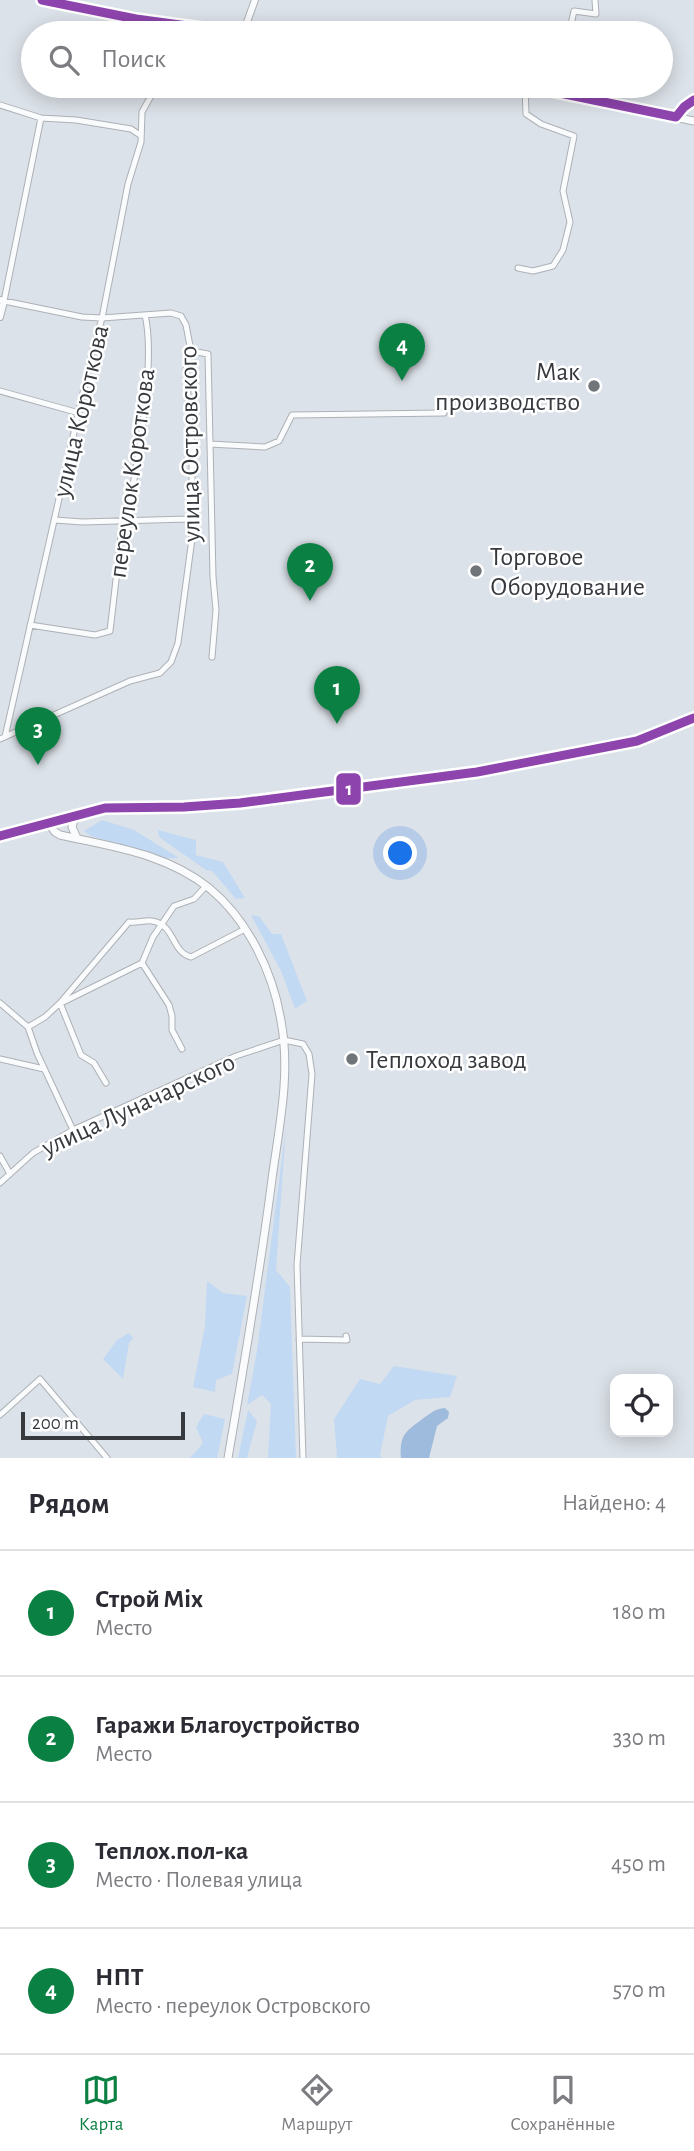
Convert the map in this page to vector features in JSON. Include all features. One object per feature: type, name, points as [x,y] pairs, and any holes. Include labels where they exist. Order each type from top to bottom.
[{"type":"main road","points":[[42,0],[148,21]]},
{"type":"main road","points":[[595,98],[694,121]]},
{"type":"main road","points":[[228,1458],[284,1097],[284,1040],[274,985],[245,929],[230,909],[206,886],[161,859],[55,832],[49,824],[105,808],[240,803],[477,772],[619,746],[694,718]]},
{"type":"main road","points":[[75,816],[72,827],[77,838]]},
{"type":"street","points":[[246,21],[255,0]]},
{"type":"street","points":[[572,21],[574,11],[596,14],[595,0]]},
{"type":"street","name":"улица Короткова","points":[[3,738],[102,318],[128,184],[139,149],[142,112],[150,98]]},
{"type":"street","points":[[518,268],[533,271],[553,266],[563,250],[570,222],[563,191],[574,136],[541,124],[526,114],[526,98]]},
{"type":"street","points":[[676,117],[694,100]]},
{"type":"street","points":[[0,104],[41,118],[76,120],[131,129],[140,135]]},
{"type":"street","points":[[0,317],[41,118]]},
{"type":"street","points":[[2,301],[71,316],[102,318],[145,315]]},
{"type":"street","name":"улица Островского","points":[[3,738],[130,681],[160,673],[174,656],[193,531],[193,525],[188,519],[191,511],[192,446],[186,370],[191,351],[186,325],[181,316],[171,313],[145,315]]},
{"type":"street","name":"переулок Короткова","points":[[30,625],[95,635],[110,631],[123,520],[131,496],[143,411],[148,330],[145,315]]},
{"type":"street","points":[[191,351],[208,354],[216,610],[212,657]]},
{"type":"street","points":[[0,391],[79,413]]},
{"type":"street","points":[[210,444],[265,447],[279,441],[292,415],[444,413]]},
{"type":"street","points":[[55,520],[82,522],[188,519]]},
{"type":"street","points":[[0,836],[49,824]]},
{"type":"street","points":[[60,1003],[142,963],[153,937],[177,903],[194,899],[206,886]]},
{"type":"street","points":[[28,1027],[45,1017],[60,1003],[130,922],[152,921],[162,924],[169,930],[180,952],[191,957],[245,929]]},
{"type":"street","points":[[142,963],[169,1005],[172,1030],[182,1049]]},
{"type":"street","points":[[0,1003],[28,1027],[44,1069],[73,1130]]},
{"type":"street","points":[[60,1003],[81,1055],[94,1063],[106,1083]]},
{"type":"street","points":[[284,1040],[303,1044],[309,1054],[312,1074],[297,1265],[303,1458]]},
{"type":"street","name":"улица Луначарского","points":[[0,1183],[33,1153],[73,1130],[218,1063],[284,1040]]},
{"type":"street","points":[[0,1059],[44,1069]]},
{"type":"street","points":[[0,1156],[10,1174]]},
{"type":"street","points":[[299,1339],[347,1340],[346,1336]]},
{"type":"street","points":[[0,1415],[40,1379],[107,1458]]},
{"type":"shaded area","points":[[102,820],[134,830],[179,858],[165,858],[91,836],[84,831]]},
{"type":"shaded area","points":[[158,830],[196,840],[196,855],[223,862],[245,898],[236,899],[212,871],[206,870],[159,837]]},
{"type":"shaded area","points":[[251,915],[259,916],[272,934],[281,934],[307,1001],[295,1009],[282,973]]},
{"type":"shaded area","points":[[286,1127],[276,1270],[290,1287],[296,1458],[268,1458],[271,1404],[262,1395],[247,1405],[257,1351]]},
{"type":"shaded area","points":[[207,1281],[223,1293],[247,1296],[232,1374],[216,1380],[215,1392],[193,1387],[205,1326]]},
{"type":"shaded area","points":[[129,1333],[133,1338],[129,1343],[123,1379],[103,1359],[117,1340]]},
{"type":"shaded area","points":[[394,1366],[457,1376],[450,1397],[415,1400],[388,1416],[380,1455],[382,1458],[337,1458],[334,1419],[360,1379],[380,1384]]},
{"type":"shaded area","points":[[445,1408],[449,1412],[448,1418],[437,1426],[429,1458],[401,1458],[401,1443],[406,1433],[432,1412]]},
{"type":"shaded area","points":[[248,1410],[257,1421],[247,1458],[238,1458]]},
{"type":"shaded area","points":[[204,1414],[225,1419],[217,1458],[190,1458],[203,1443],[196,1427]]},
{"type":"transit line","name":"1","points":[[42,0],[151,21]]},
{"type":"transit line","name":"1","points":[[584,98],[676,117],[694,100]]},
{"type":"transit line","name":"1","points":[[0,836],[105,808],[240,803],[477,772],[637,741],[694,718]]},
{"type":"place","name":"НПТ","points":[[402,381]]},
{"type":"place","name":"Мак производство","points":[[594,386]]},
{"type":"place","name":"Торговое Оборудование","points":[[476,571]]},
{"type":"place","name":"Гаражи Благоустройство","points":[[310,601]]},
{"type":"place","name":"Строй Mix","points":[[337,724]]},
{"type":"place","name":"Теплох.пол-ка","points":[[38,765]]},
{"type":"place","name":"Теплоход завод","points":[[352,1059]]}]
